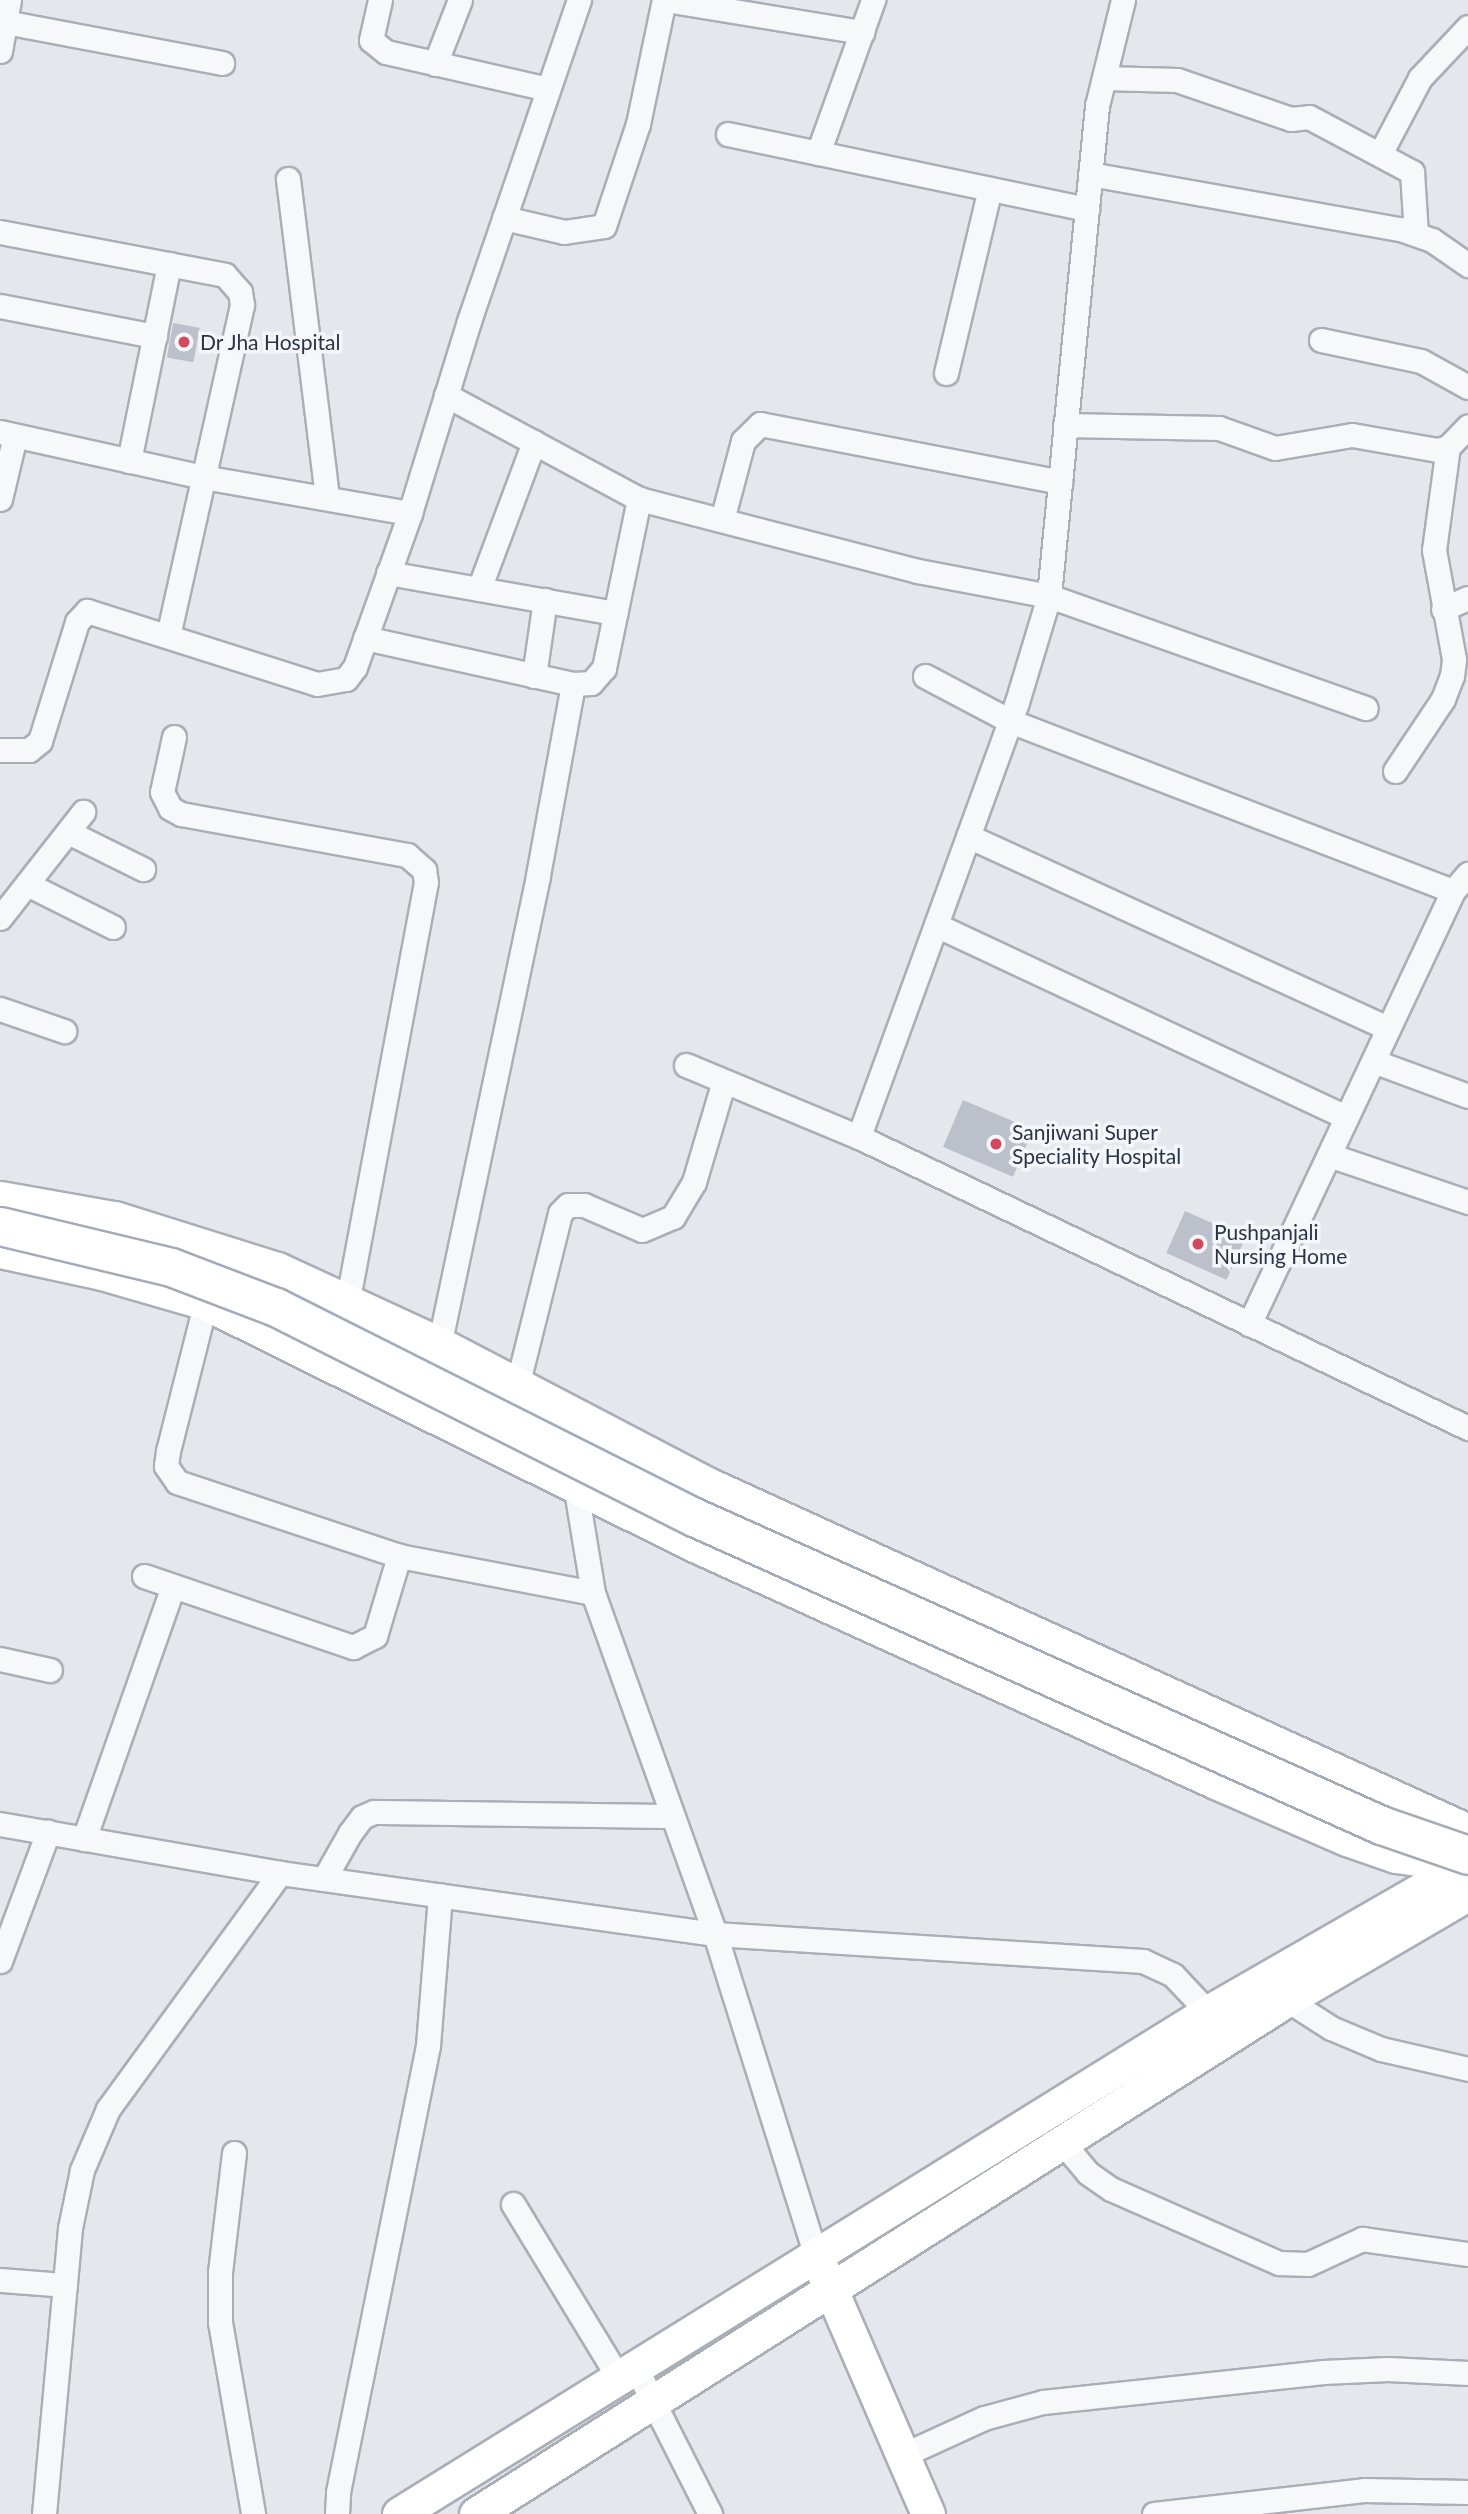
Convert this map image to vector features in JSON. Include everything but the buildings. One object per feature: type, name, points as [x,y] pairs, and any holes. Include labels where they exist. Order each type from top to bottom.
[{"type":"main road","points":[[0,1200],[114,1220],[277,1271],[439,1346],[709,1487],[889,1568],[1466,1862]]},
{"type":"main road","points":[[0,1226],[171,1267],[276,1307],[695,1517],[1466,1862]]},
{"type":"main road","points":[[0,1249],[102,1271],[206,1301],[575,1481],[695,1543],[1346,1837],[1396,1854],[1466,1862]]},
{"type":"main road","points":[[870,1621],[889,1568]]},
{"type":"main road","points":[[399,2514],[1256,1982],[1466,1862]]},
{"type":"main road","points":[[476,2514],[1287,1999],[1466,1862]]},
{"type":"main road","points":[[815,2254],[928,2514]]},
{"type":"street","points":[[380,0],[370,29],[376,46],[435,64],[548,89]]},
{"type":"street","points":[[435,64],[460,0]]},
{"type":"street","points":[[0,750],[29,750],[40,741],[77,622],[87,611],[317,684],[346,679],[365,638],[410,513],[504,218],[579,0]]},
{"type":"street","points":[[504,218],[564,232],[604,226],[638,124],[665,0],[739,7],[862,32]]},
{"type":"street","points":[[818,153],[873,0]]},
{"type":"street","points":[[859,1137],[1010,721],[1048,596],[1090,174],[1104,78],[1123,0]]},
{"type":"street","points":[[0,51],[7,11],[222,63]]},
{"type":"street","points":[[1380,154],[1415,85],[1468,27]]},
{"type":"street","points":[[1104,78],[1177,80],[1291,119],[1309,117],[1412,173],[1416,234]]},
{"type":"street","points":[[728,134],[1087,209]]},
{"type":"street","points":[[1090,174],[1416,234],[1468,265]]},
{"type":"street","points":[[288,179],[327,497]]},
{"type":"street","points":[[946,373],[990,189]]},
{"type":"street","points":[[0,232],[225,275],[240,292],[242,305],[168,636]]},
{"type":"street","points":[[129,461],[169,264]]},
{"type":"street","points":[[0,306],[155,336]]},
{"type":"street","points":[[1321,340],[1421,361],[1468,387]]},
{"type":"street","points":[[446,396],[639,499],[918,572],[1048,596],[1366,708]]},
{"type":"street","points":[[722,520],[743,441],[760,424],[1060,482]]},
{"type":"street","points":[[1065,425],[1219,428],[1275,448],[1339,435],[1448,447]]},
{"type":"street","points":[[1395,771],[1443,699],[1452,676],[1454,659],[1434,550],[1448,447],[1468,426]]},
{"type":"street","points":[[0,499],[7,434],[203,477],[410,513]]},
{"type":"street","points":[[479,589],[534,442]]},
{"type":"street","points":[[365,638],[585,686],[600,677],[639,499]]},
{"type":"street","points":[[388,573],[615,613]]},
{"type":"street","points":[[1443,608],[1468,598]]},
{"type":"street","points":[[534,676],[545,600]]},
{"type":"street","points":[[925,676],[1010,721],[1461,883],[1388,1028],[1249,1324]]},
{"type":"street","points":[[439,1346],[538,874],[573,684]]},
{"type":"street","points":[[174,737],[162,792],[170,808],[181,814],[407,855],[418,860],[424,870],[426,882],[346,1304]]},
{"type":"street","points":[[0,919],[83,812]]},
{"type":"street","points":[[68,832],[143,869]]},
{"type":"street","points":[[968,836],[1388,1028]]},
{"type":"street","points":[[27,884],[113,927]]},
{"type":"street","points":[[936,925],[1346,1117]]},
{"type":"street","points":[[0,1010],[64,1031]]},
{"type":"street","points":[[1373,1061],[1468,1096]]},
{"type":"street","points":[[686,1065],[859,1137],[1468,1426]]},
{"type":"street","points":[[517,1386],[561,1213],[568,1205],[584,1205],[642,1230],[673,1217],[694,1182],[724,1081]]},
{"type":"street","points":[[1329,1155],[1468,1202]]},
{"type":"street","points":[[206,1301],[168,1451],[171,1476],[400,1556],[593,1592]]},
{"type":"street","points":[[564,1413],[593,1592],[715,1934],[815,2254]]},
{"type":"street","points":[[144,1576],[353,1647],[375,1636],[400,1556]]},
{"type":"street","points":[[84,1839],[173,1586]]},
{"type":"street","points":[[0,1659],[50,1670]]},
{"type":"street","points":[[324,1879],[350,1833],[362,1817],[374,1812],[672,1816]]},
{"type":"street","points":[[0,1824],[280,1873],[715,1934],[1143,1961],[1173,1975],[1208,2012]]},
{"type":"street","points":[[0,1961],[48,1832]]},
{"type":"street","points":[[44,2514],[65,2285],[82,2170],[108,2109],[280,1873]]},
{"type":"street","points":[[337,2514],[338,2492],[428,2045],[440,1895]]},
{"type":"street","points":[[1256,1982],[1331,2028],[1381,2049],[1468,2069]]},
{"type":"street","points":[[1062,2142],[1088,2173],[1111,2189],[1279,2263],[1308,2264],[1362,2239],[1468,2254]]},
{"type":"street","points":[[234,2153],[220,2272],[220,2322],[253,2514]]},
{"type":"street","points":[[513,2204],[626,2372],[655,2401],[710,2514]]},
{"type":"street","points":[[0,2280],[65,2285]]},
{"type":"street","points":[[903,2455],[984,2418],[1043,2402],[1323,2372],[1388,2369],[1468,2373]]},
{"type":"street","points":[[1154,2514],[1222,2510],[1364,2490],[1468,2492]]},
{"type":"place","name":"Dr Jha Hospital","points":[[184,342]]},
{"type":"place","name":"Sanjiwani Super Speciality Hospital","points":[[996,1144]]},
{"type":"place","name":"Pushpanjali Nursing Home","points":[[1198,1244]]}]
